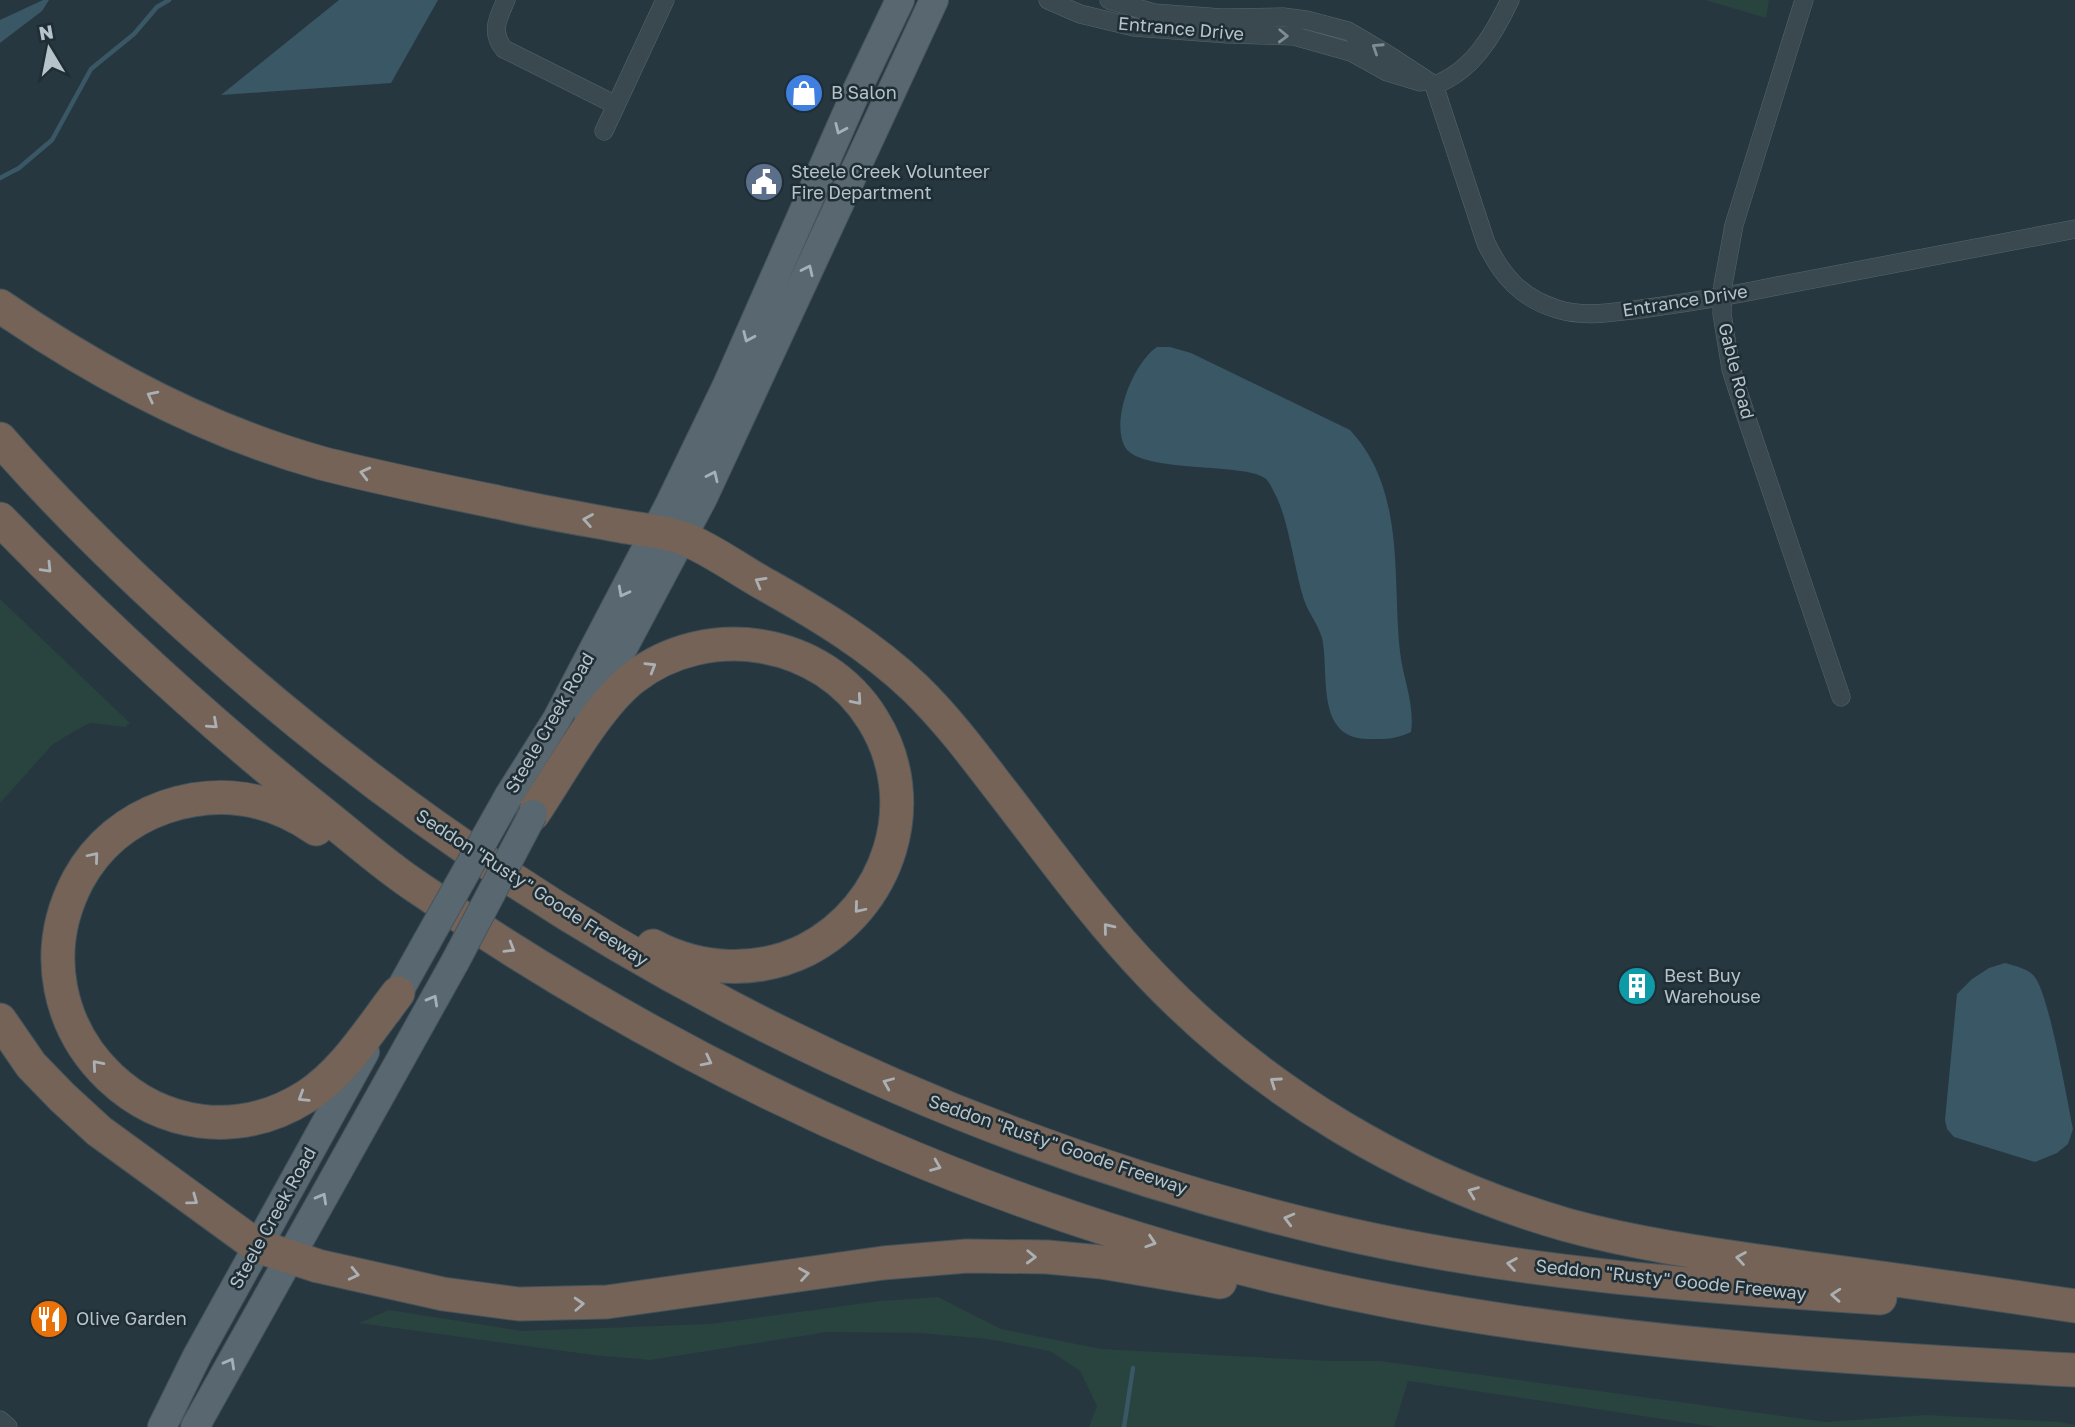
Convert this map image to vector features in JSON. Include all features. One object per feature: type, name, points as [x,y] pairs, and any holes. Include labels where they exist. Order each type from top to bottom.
[{"type":"highway","points":[[0,306],[90,364],[167,404],[266,444],[318,462],[382,477],[669,535],[853,636],[901,675],[951,726],[1111,932],[1154,979],[1248,1063],[1360,1138],[1419,1169],[1522,1211],[1572,1226],[1654,1244],[2075,1308]]},
{"type":"highway","name":"Seddon \"Rusty\" Goode Freeway","points":[[0,439],[79,525],[164,607],[259,691],[409,808],[599,935],[725,1006],[861,1072],[984,1123],[1102,1165],[1199,1195],[1332,1230],[1467,1257],[1594,1276],[1745,1290],[2075,1308]]},
{"type":"highway","points":[[0,519],[133,652],[222,732],[412,884]]},
{"type":"highway","points":[[409,808],[665,952],[701,964],[722,967],[782,960],[834,933],[863,905],[882,872],[894,834],[897,813],[893,774],[882,739],[874,720],[849,690],[800,657],[765,646],[743,643],[698,647],[677,653],[633,678],[614,695],[520,806]]},
{"type":"highway","points":[[398,993],[326,1082],[286,1107],[238,1121],[216,1122],[169,1114],[130,1094],[109,1079],[78,1040],[61,997],[57,970],[58,941],[63,915],[83,871],[112,837],[154,811],[197,799],[237,797],[282,809],[412,884],[593,999],[687,1051],[792,1104],[879,1143],[995,1189],[1156,1244],[1255,1271],[1390,1301],[1542,1326]]},
{"type":"highway","points":[[0,1020],[31,1065],[99,1131],[257,1246],[318,1266],[443,1294],[519,1304],[562,1304],[649,1298],[910,1260],[967,1256],[1047,1257],[1160,1271],[1266,1293],[1635,1337],[1838,1356],[2075,1370]]},
{"type":"main road","name":"Steele Creek Road","points":[[669,535],[727,385],[857,90],[900,0]]},
{"type":"main road","points":[[859,160],[916,0]]},
{"type":"main road","name":"Steele Creek Road","points":[[195,1427],[455,962],[557,719],[669,535],[859,160],[934,0]]},
{"type":"main road","name":"Steele Creek Road","points":[[162,1427],[257,1246],[426,943],[520,806]]},
{"type":"street","points":[[506,0],[496,21],[495,30],[498,43],[504,49],[615,106]]},
{"type":"street","points":[[604,131],[665,0]]},
{"type":"street","name":"Entrance Drive","points":[[1048,0],[1080,14],[1134,27],[1294,36],[1352,52],[1387,72],[1434,85]]},
{"type":"street","name":"Entrance Drive","points":[[1108,0],[1154,13],[1306,20],[1348,31],[1434,85],[1486,243],[1497,264],[1509,282],[1522,293],[1559,310],[1605,314],[1722,297],[2075,229]]},
{"type":"street","points":[[1434,85],[1447,81],[1473,60],[1490,37],[1510,0]]},
{"type":"street","name":"Gable Road","points":[[1804,0],[1734,225],[1727,256],[1722,314],[1731,369],[1841,697]]},
{"type":"street","points":[[0,1420],[8,1427]]},
{"type":"green space","points":[[1705,0],[1769,0],[1766,18]]},
{"type":"green space","points":[[0,599],[130,723],[125,727],[90,723],[53,744],[0,803]]},
{"type":"green space","points":[[938,1297],[1001,1329],[1101,1349],[1328,1361],[1380,1361],[1826,1422],[1926,1415],[2061,1422],[2075,1427],[1716,1427],[1408,1381],[1394,1427],[1089,1427],[1097,1406],[1080,1371],[1050,1351],[988,1339],[919,1333],[827,1332],[650,1360],[593,1355],[359,1323],[389,1310],[522,1331],[710,1324],[880,1301]]},
{"type":"water","points":[[43,0],[49,0],[42,11],[0,43],[0,20]]},
{"type":"water","points":[[339,0],[438,0],[391,83],[221,95]]},
{"type":"water","points":[[1157,347],[1170,347],[1191,353],[1350,430],[1368,454],[1380,479],[1393,535],[1400,652],[1410,702],[1411,732],[1386,739],[1352,736],[1340,729],[1332,717],[1322,638],[1304,600],[1281,509],[1266,479],[1238,471],[1151,461],[1135,455],[1125,447],[1121,436],[1122,407],[1140,365]]},
{"type":"water","points":[[2005,963],[2028,971],[2040,986],[2051,1024],[2073,1129],[2068,1144],[2057,1153],[2035,1162],[1954,1137],[1947,1129],[1945,1120],[1957,994],[1972,979],[1989,968]]},
{"type":"waterway","points":[[0,178],[19,168],[52,140],[91,69],[134,34],[157,7],[169,0]]},
{"type":"waterway","points":[[1124,1427],[1133,1368]]},
{"type":"place","name":"B Salon","points":[[804,93]]},
{"type":"place","name":"Steele Creek Volunteer Fire Department","points":[[764,182]]},
{"type":"place","name":"Best Buy Warehouse","points":[[1637,986]]},
{"type":"place","name":"Olive Garden","points":[[49,1319]]}]
